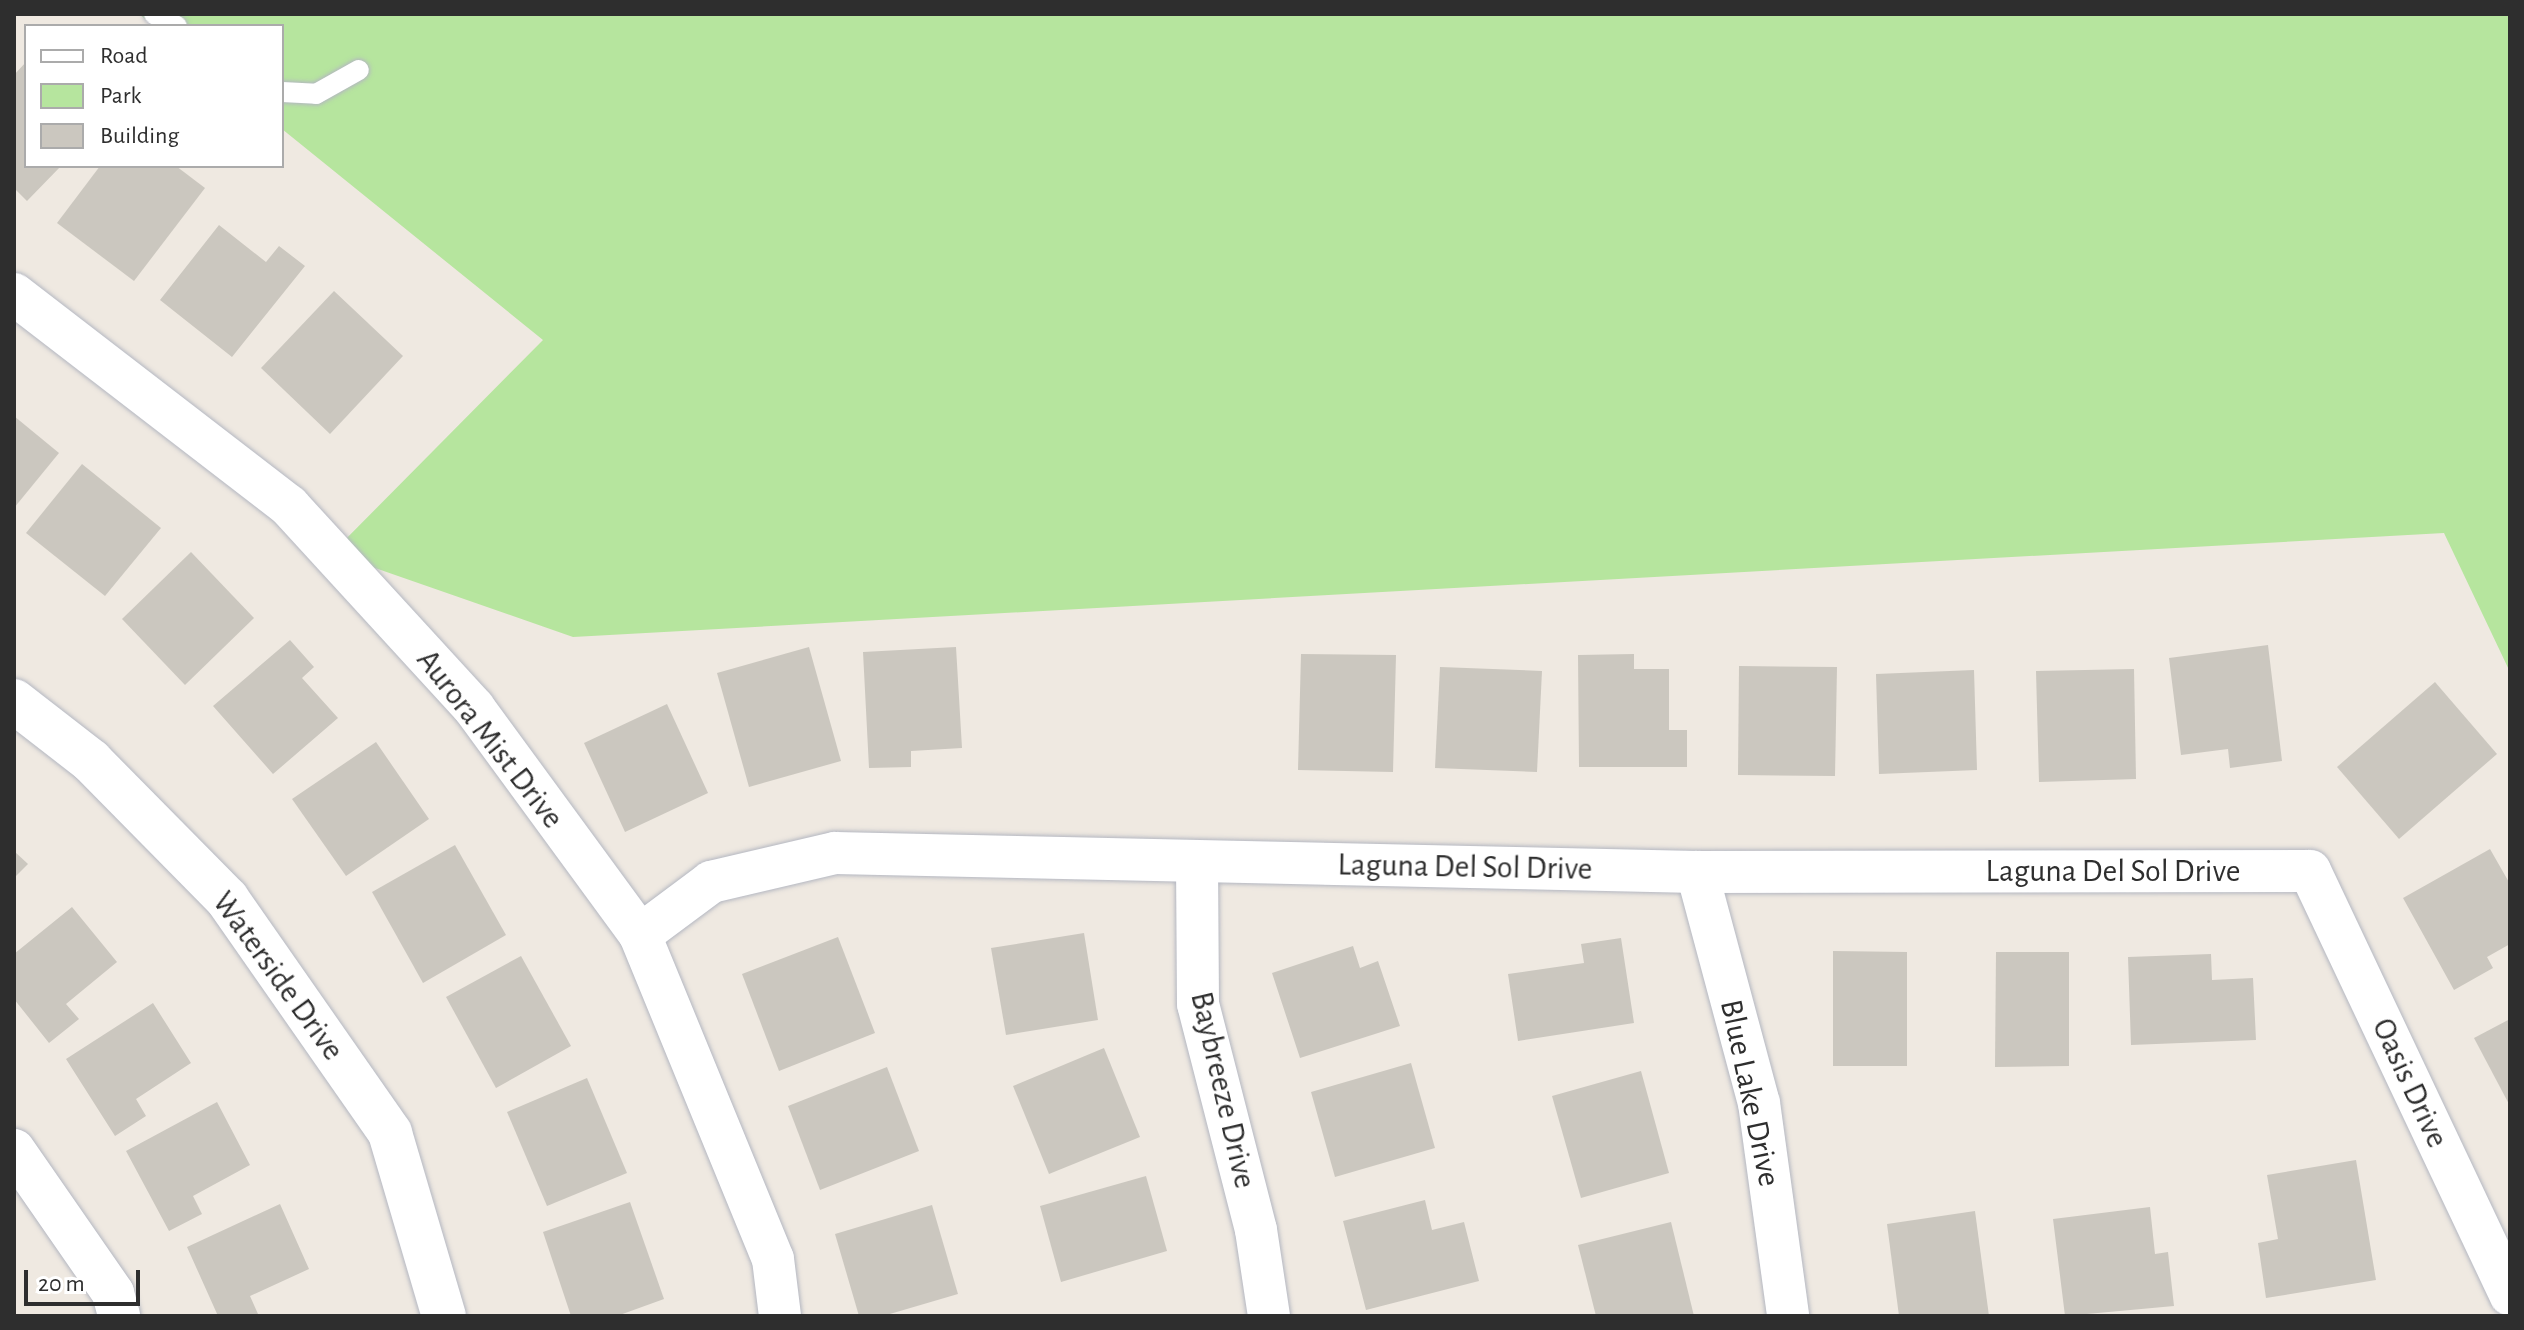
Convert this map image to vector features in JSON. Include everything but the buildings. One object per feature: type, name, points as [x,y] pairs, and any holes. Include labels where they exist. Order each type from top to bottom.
[{"type":"street","name":"Aurora Mist Drive","points":[[14,294],[289,506],[474,708],[640,935],[773,1259],[780,1316]]},
{"type":"street","name":"Waterside Drive","points":[[14,701],[91,761],[227,899],[390,1133],[444,1316]]},
{"type":"street","name":"Laguna Del Sol Drive","points":[[640,935],[711,882],[835,853],[1697,872],[2310,871]]},
{"type":"street","name":"Baybreeze Drive","points":[[1197,861],[1198,1004],[1256,1230],[1269,1316]]},
{"type":"street","name":"Oasis Drive","points":[[2310,871],[2510,1295]]},
{"type":"street","name":"Blue Lake Drive","points":[[1697,872],[1759,1103],[1788,1316]]},
{"type":"street","points":[[14,1150],[113,1293],[119,1316]]},
{"type":"lane","points":[[154,14],[173,24]]},
{"type":"lane","points":[[284,92],[316,94],[359,70]]},
{"type":"green space","points":[[139,14],[2510,14],[2510,672],[2444,533],[573,637],[332,553],[543,340],[284,131],[284,24],[152,24]]}]
